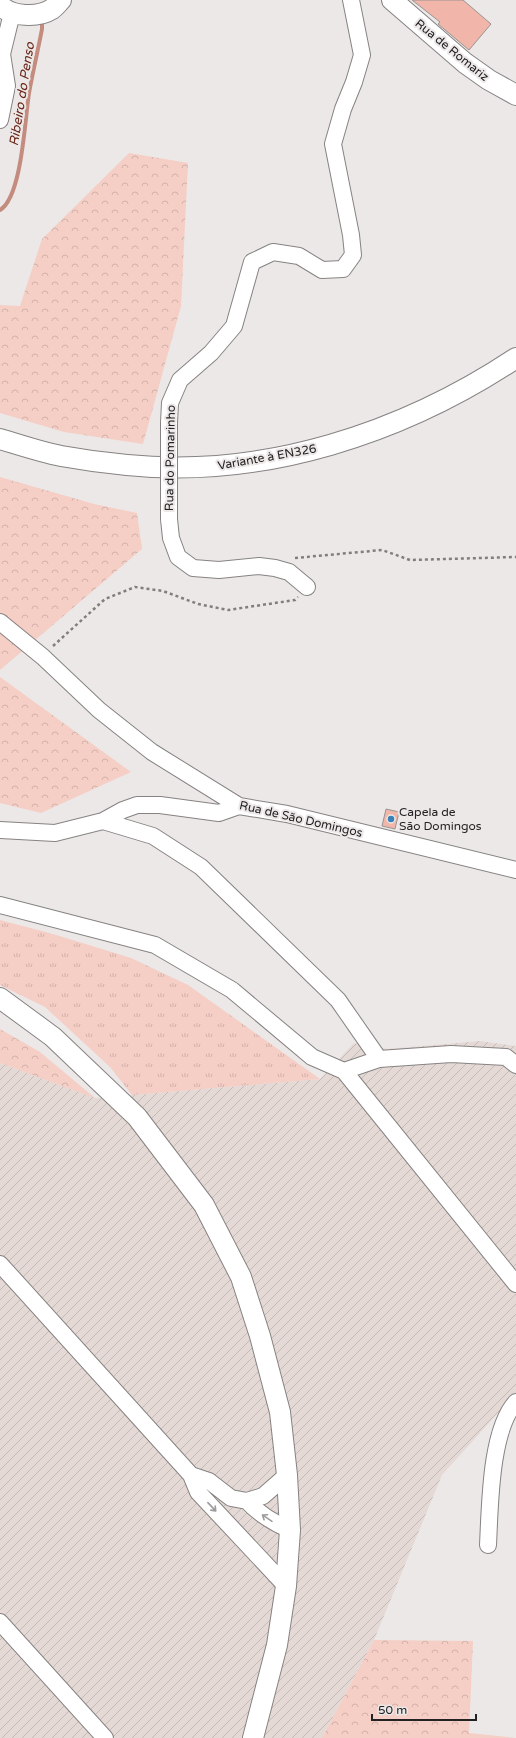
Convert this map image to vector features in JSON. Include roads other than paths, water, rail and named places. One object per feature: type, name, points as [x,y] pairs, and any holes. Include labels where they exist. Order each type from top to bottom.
[{"type":"main road","points":[[6,9],[28,15],[38,14],[52,9],[61,0]]},
{"type":"main road","name":"Rua de Romariz","points":[[392,0],[465,63],[489,80],[516,95]]},
{"type":"main road","name":"Variante à EN326","points":[[0,439],[61,456],[128,465],[214,466],[257,461],[308,451],[401,420],[450,396],[516,358]]},
{"type":"main road","points":[[0,998],[53,1037],[137,1116],[204,1205],[241,1277],[260,1336],[280,1412],[287,1475],[290,1530],[286,1586],[278,1645],[253,1738]]},
{"type":"street","name":"Rua do Pomarinho","points":[[307,587],[290,572],[275,568],[259,566],[219,570],[193,568],[178,557],[171,538],[169,519],[170,403],[180,380],[211,353],[234,326],[252,262],[273,252],[299,256],[322,270],[342,269],[353,255],[351,235],[333,144],[362,55],[351,0]]},
{"type":"street","points":[[0,120],[7,86],[2,54],[6,9]]},
{"type":"street","name":"Rua de São Domingos","points":[[0,622],[43,657],[99,710],[152,752],[239,806],[287,814],[516,870]]},
{"type":"street","points":[[0,830],[55,833],[103,821],[123,810],[137,805],[160,805],[219,813],[239,806]]},
{"type":"street","points":[[103,821],[153,836],[201,867],[338,1000],[379,1059]]},
{"type":"street","points":[[0,905],[155,945],[232,990],[312,1057],[344,1071],[516,1284]]},
{"type":"street","points":[[344,1071],[379,1059],[451,1054],[506,1057],[516,1065]]},
{"type":"street","points":[[0,1264],[191,1475],[198,1492],[286,1586]]},
{"type":"street","points":[[488,1545],[494,1462],[509,1410],[516,1402]]},
{"type":"street","points":[[191,1475],[208,1481],[231,1498],[247,1501],[262,1496],[287,1475]]},
{"type":"street","points":[[247,1501],[256,1511],[275,1523],[290,1530]]},
{"type":"street","points":[[0,1622],[105,1738]]},
{"type":"waterway","name":"Ribeiro do Penso","points":[[0,210],[7,202],[18,174],[29,93],[42,23]]},
{"type":"place","name":"Capela de São Domingos","points":[[391,819]]}]
